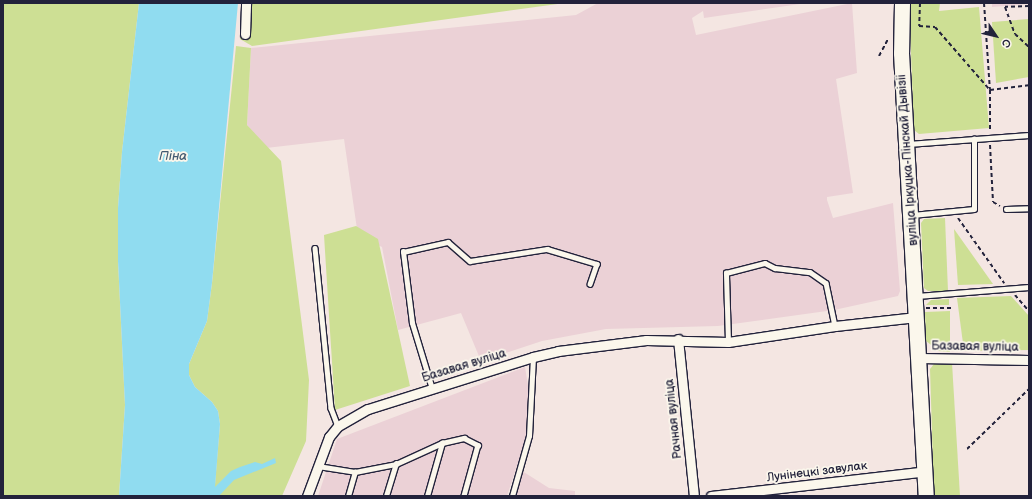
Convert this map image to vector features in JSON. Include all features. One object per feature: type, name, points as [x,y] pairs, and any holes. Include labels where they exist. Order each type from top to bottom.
[{"type":"main road","name":"вуліца Іркуцка-Пінскай Дывізіі","points":[[902,3],[906,144],[919,307],[926,496]]},
{"type":"street","points":[[245,34],[246,3]]},
{"type":"street","points":[[678,339],[728,342],[835,326],[919,307]]},
{"type":"street","name":"Базавая вуліца","points":[[307,496],[316,466],[329,437],[338,426],[368,409],[533,358],[599,345],[678,339]]},
{"type":"street","name":"Рачная вуліца","points":[[678,339],[694,496]]},
{"type":"street","name":"Базавая вуліца","points":[[920,358],[1029,360]]},
{"type":"street","name":"Лунінецкі завулак","points":[[711,496],[926,471]]},
{"type":"lane","points":[[906,144],[1029,135]]},
{"type":"lane","points":[[912,215],[974,209],[974,139]]},
{"type":"lane","points":[[1006,209],[1029,208]]},
{"type":"lane","points":[[432,389],[412,323],[403,252],[448,242],[470,262],[548,249],[597,264],[590,284]]},
{"type":"lane","points":[[315,248],[331,408],[338,426]]},
{"type":"lane","points":[[728,342],[726,274],[765,263],[775,268],[810,272],[826,283],[835,326]]},
{"type":"lane","points":[[919,307],[1008,288],[1029,287]]},
{"type":"lane","points":[[512,496],[529,436],[533,358]]},
{"type":"lane","points":[[316,466],[354,472],[396,464],[442,443],[464,438],[478,445],[464,496]]},
{"type":"lane","points":[[427,496],[442,443]]},
{"type":"lane","points":[[386,496],[396,464]]},
{"type":"lane","points":[[348,496],[354,472]]},
{"type":"path","points":[[920,3],[920,26],[934,27],[990,90]]},
{"type":"path","points":[[984,3],[990,90],[990,139],[993,202],[1006,209]]},
{"type":"path","points":[[1029,6],[1005,7],[1015,34],[1029,48]]},
{"type":"path","points":[[990,90],[1029,85]]},
{"type":"path","points":[[958,211],[958,218],[1008,288],[1029,311]]},
{"type":"path","points":[[919,307],[953,308]]},
{"type":"path","points":[[967,449],[1029,389]]},
{"type":"shaded area","points":[[598,3],[807,3],[704,18],[703,11],[692,18],[696,35],[852,3],[857,73],[836,79],[853,193],[827,197],[827,200],[833,218],[893,203],[900,291],[898,296],[834,310],[718,326],[606,329],[542,341],[481,361],[461,313],[398,330],[382,247],[358,236],[344,139],[266,148],[247,125],[251,48],[576,15]]},
{"type":"shaded area","points":[[992,3],[1029,3],[1029,4],[992,7]]},
{"type":"shaded area","points":[[525,367],[533,417],[507,496],[318,496],[337,439]]},
{"type":"shaded area","points":[[519,469],[549,488],[575,491],[575,496],[510,496]]},
{"type":"green space","points":[[3,3],[139,3],[122,152],[118,208],[118,261],[125,405],[119,496],[3,496]]},
{"type":"green space","points":[[242,3],[565,3],[252,46],[240,39]]},
{"type":"green space","points":[[909,3],[940,3],[939,11],[979,7],[989,128],[919,134],[914,130]]},
{"type":"green space","points":[[1029,19],[1029,77],[996,83],[992,22]]},
{"type":"green space","points":[[236,46],[251,48],[247,125],[281,161],[309,380],[306,441],[282,496],[214,496],[220,424],[218,411],[212,402],[195,387],[189,375],[189,364],[207,321]]},
{"type":"green space","points":[[945,218],[948,291],[928,291],[924,288],[921,223],[924,219]]},
{"type":"green space","points":[[356,226],[378,239],[410,386],[335,410],[324,235]]},
{"type":"green space","points":[[954,229],[993,284],[958,285]]},
{"type":"green space","points":[[1011,296],[1029,316],[1029,350],[964,351],[957,298]]},
{"type":"green space","points":[[949,299],[949,305],[926,305],[931,300]]},
{"type":"green space","points":[[950,311],[950,352],[939,351],[926,341],[925,312]]},
{"type":"green space","points":[[952,363],[960,496],[934,496],[930,369],[934,364]]},
{"type":"water","name":"Піна","points":[[139,3],[238,3],[212,283],[207,321],[189,364],[189,375],[195,387],[212,402],[218,411],[220,424],[215,487],[231,471],[240,467],[255,462],[262,464],[275,458],[276,463],[234,480],[219,496],[119,496],[125,405],[118,261],[118,208],[122,152]]}]
